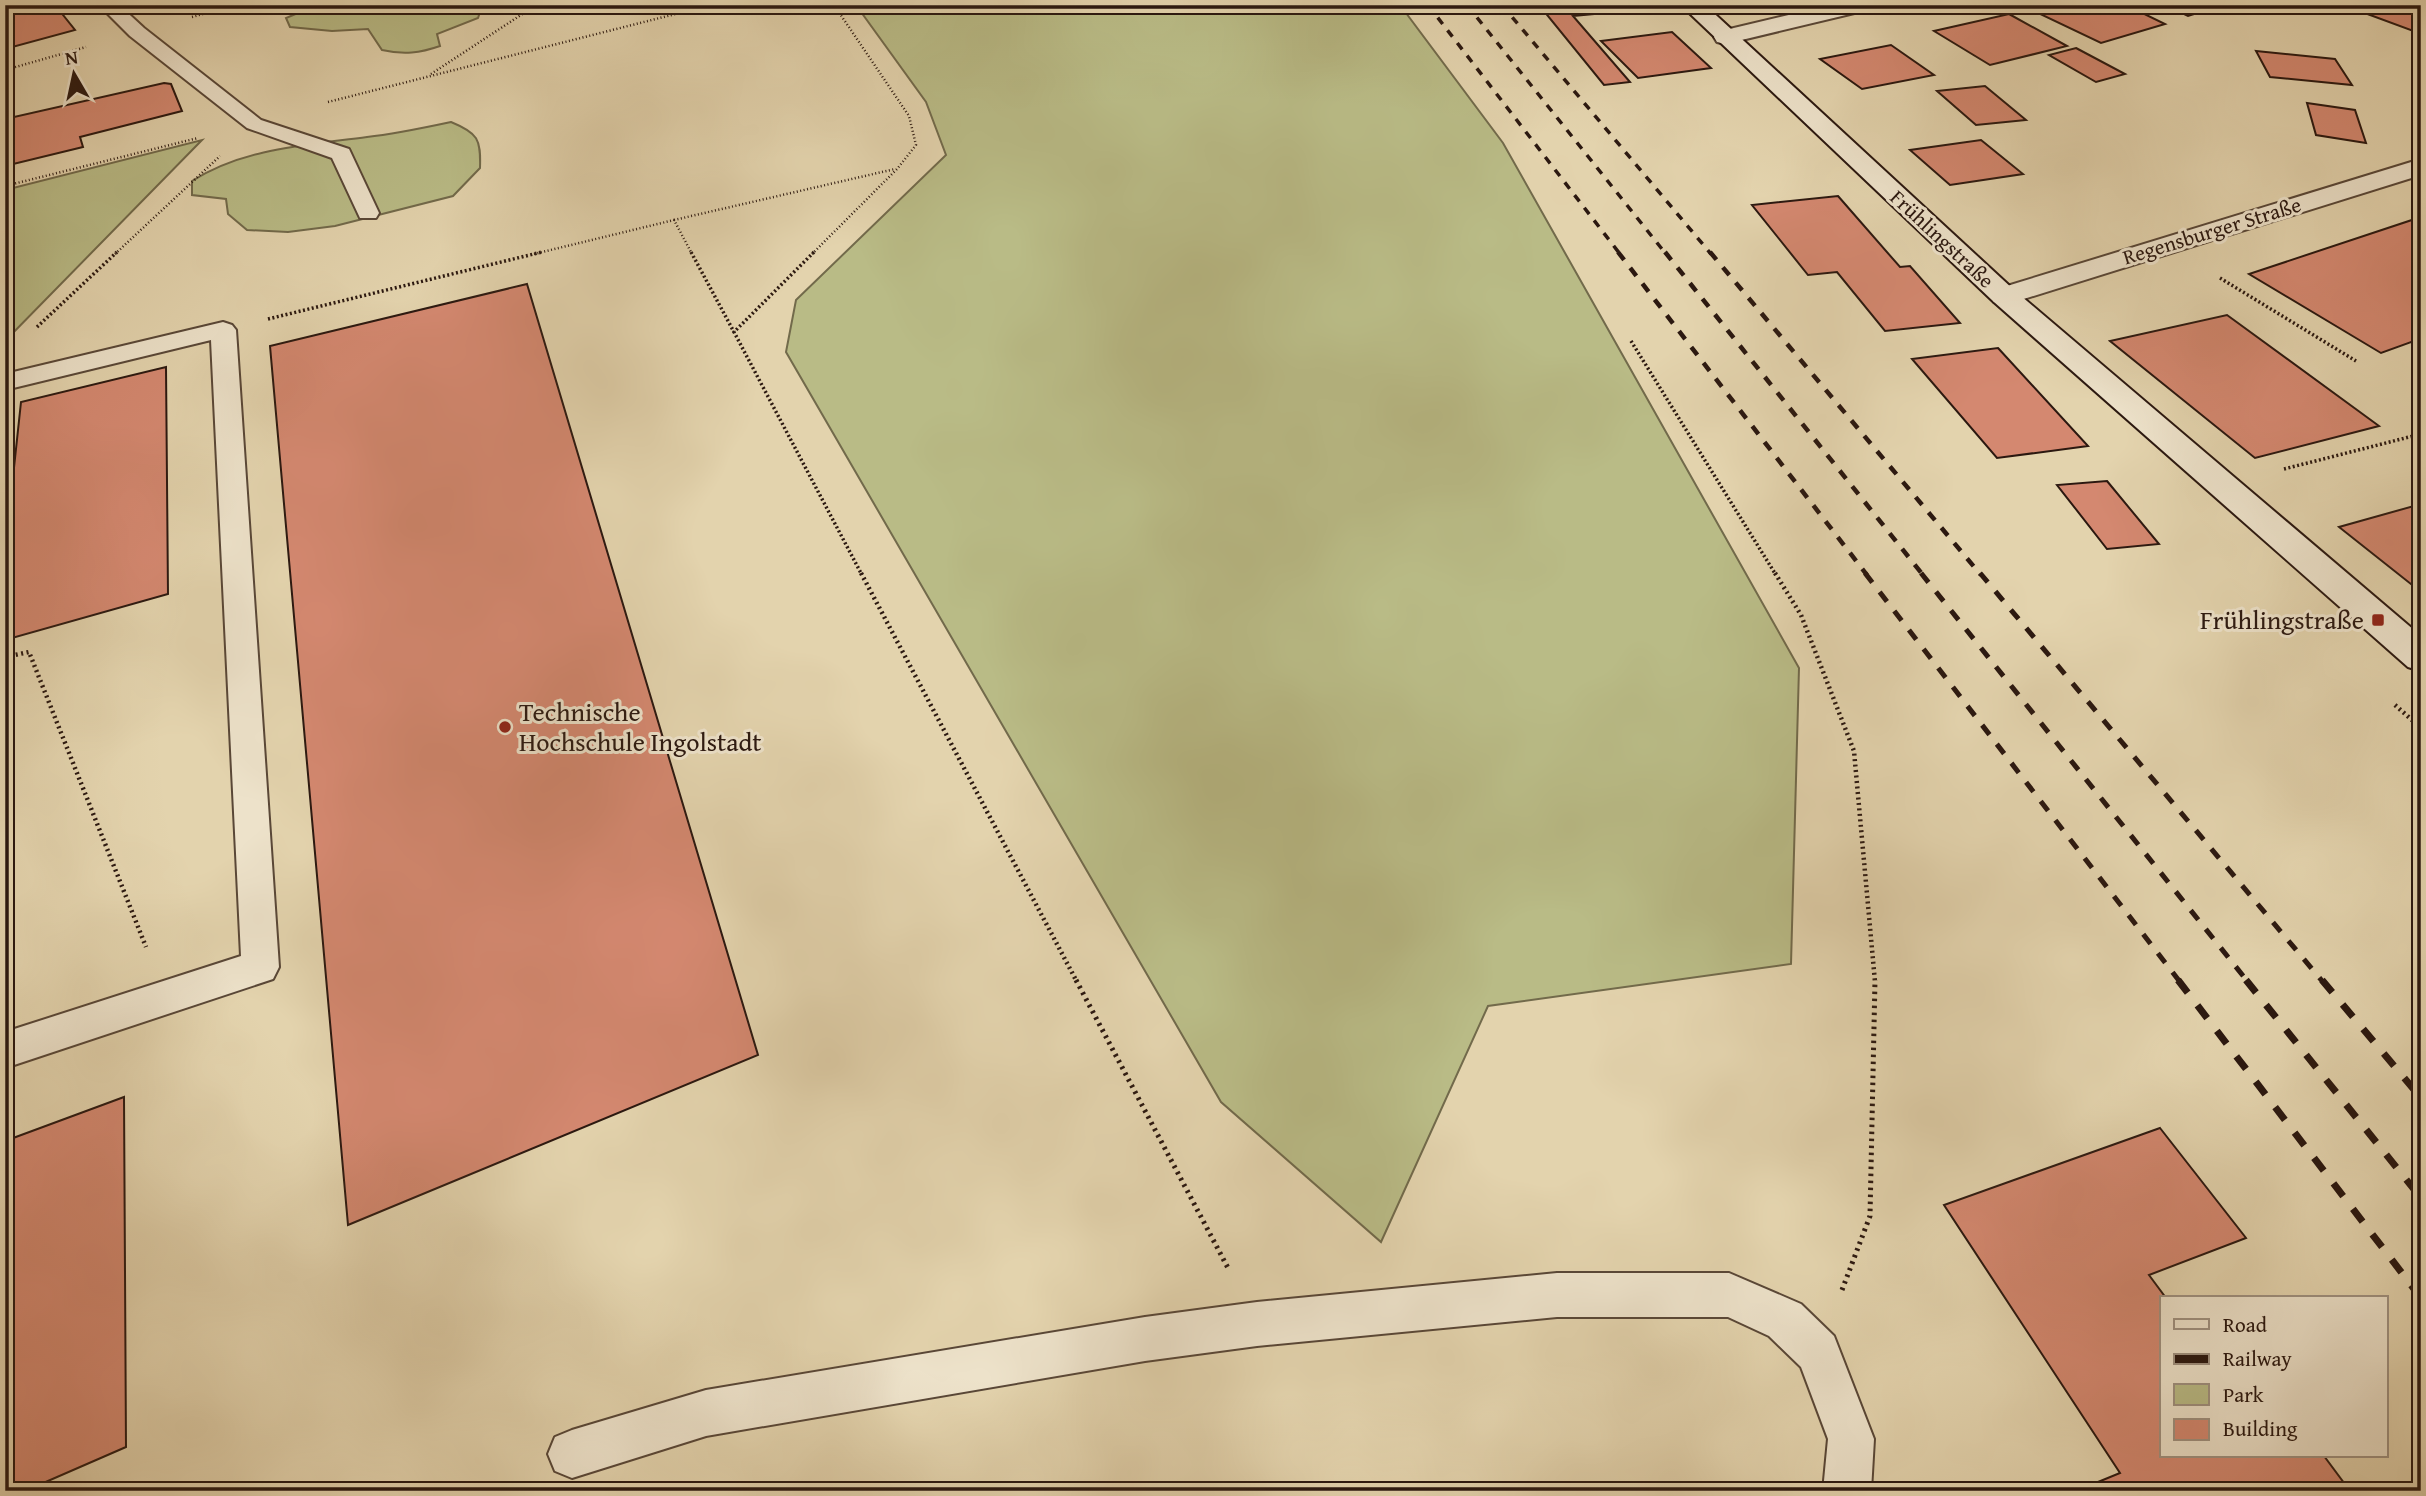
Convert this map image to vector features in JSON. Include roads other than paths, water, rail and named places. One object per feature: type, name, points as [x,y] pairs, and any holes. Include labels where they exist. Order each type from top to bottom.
[{"type":"street","name":"Frühlingstraße","points":[[1692,5],[2004,296],[2421,657]]},
{"type":"street","points":[[1724,37],[1859,5]]},
{"type":"street","name":"Regensburger Straße","points":[[2004,296],[2421,167]]},
{"type":"lane","points":[[108,5],[137,32],[254,124],[341,154],[368,214]]},
{"type":"lane","points":[[5,382],[223,330],[260,967],[5,1050]]},
{"type":"lane","points":[[572,1454],[706,1413],[1146,1339],[1257,1324],[1557,1294],[1728,1295],[1785,1320],[1818,1352],[1851,1439],[1847,1491]]},
{"type":"railway","points":[[1428,5],[1620,254]]},
{"type":"railway","points":[[1467,5],[1666,254]]},
{"type":"railway","points":[[1502,5],[1711,254]]},
{"type":"railway","points":[[1618,252],[1867,575]]},
{"type":"railway","points":[[1665,252],[1923,575]]},
{"type":"railway","points":[[1710,252],[1981,575]]},
{"type":"railway","points":[[1865,573],[2180,982]]},
{"type":"railway","points":[[1921,573],[2248,982]]},
{"type":"railway","points":[[1980,573],[2323,982]]},
{"type":"railway","points":[[2178,980],[2421,1298]]},
{"type":"railway","points":[[2246,980],[2421,1198]]},
{"type":"railway","points":[[2322,980],[2421,1098]]},
{"type":"place","name":"Frühlingstraße","points":[[2378,620]]},
{"type":"place","name":"Technische Hochschule Ingolstadt","points":[[505,727]]}]
